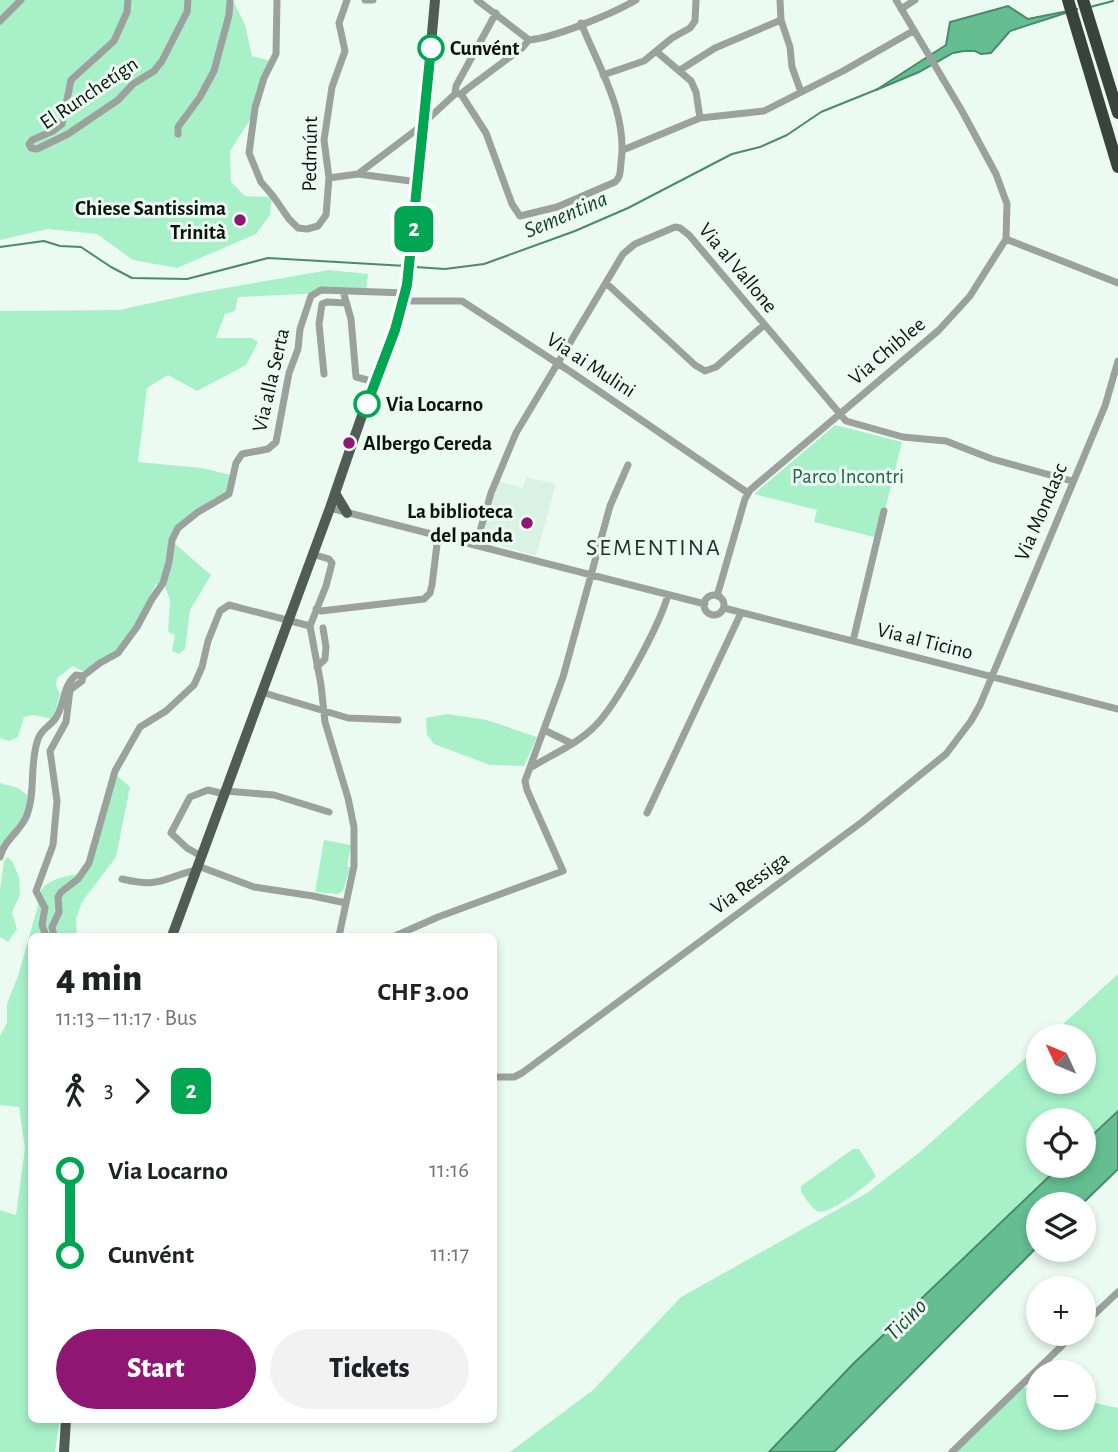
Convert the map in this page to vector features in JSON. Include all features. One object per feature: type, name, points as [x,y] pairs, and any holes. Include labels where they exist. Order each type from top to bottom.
[{"type":"highway","points":[[1083,0],[1118,113]]},
{"type":"highway","points":[[1068,1],[1118,167]]},
{"type":"main road","points":[[173,933],[330,508],[406,293],[413,249],[435,0]]},
{"type":"main road","points":[[335,493],[347,513]]},
{"type":"main road","points":[[64,1452],[66,1423]]},
{"type":"street","points":[[0,21],[21,0]]},
{"type":"street","name":"El Runchetígn","points":[[128,0],[127,12],[114,41],[71,80],[62,124],[32,140],[29,144],[31,148],[37,149],[68,134],[114,103],[133,85],[154,71],[162,61],[187,12],[188,0]]},
{"type":"street","points":[[178,134],[178,127],[200,97],[214,71],[229,15],[230,0]]},
{"type":"street","name":"Pedmúnt","points":[[277,0],[276,54],[264,78],[255,108],[249,146],[250,160],[258,177],[293,223],[303,229],[314,228],[325,218],[329,178],[324,140],[332,87],[345,51],[339,23],[347,0]]},
{"type":"street","points":[[365,0],[373,0]]},
{"type":"street","points":[[477,0],[528,40],[582,23],[636,0]]},
{"type":"street","points":[[603,75],[644,61],[693,25],[696,0]]},
{"type":"street","points":[[780,0],[781,20],[790,47],[792,67],[802,92]]},
{"type":"street","points":[[896,0],[962,111],[1004,192],[1008,213],[1006,239],[1118,283]]},
{"type":"street","points":[[901,9],[915,0]]},
{"type":"street","points":[[496,13],[456,86],[458,94],[486,133],[512,204],[520,216],[557,208],[617,181],[623,150],[621,120],[582,23]]},
{"type":"street","points":[[680,70],[715,48],[781,20]]},
{"type":"street","points":[[623,150],[700,118],[758,113],[914,31]]},
{"type":"street","points":[[358,174],[458,94],[522,48],[528,40]]},
{"type":"street","points":[[657,51],[695,87],[700,118]]},
{"type":"street","points":[[329,178],[358,174],[418,182]]},
{"type":"street","name":"Via al Vallone","points":[[475,545],[509,447],[606,283],[629,247],[666,229],[679,227],[690,235],[839,415]]},
{"type":"street","name":"Via Chiblee","points":[[748,493],[939,330],[979,284],[1006,239]]},
{"type":"street","points":[[606,283],[695,365],[705,371],[712,369],[764,325]]},
{"type":"street","name":"Via alla Serta","points":[[0,857],[4,847],[26,818],[31,803],[33,764],[38,737],[57,717],[71,679],[77,674],[83,676],[118,653],[163,583],[172,540],[178,528],[198,512],[229,494],[236,463],[242,454],[265,450],[274,445],[280,427],[289,373],[298,349],[300,329],[313,294],[319,291],[406,293]]},
{"type":"street","points":[[343,291],[351,319],[356,377],[374,382]]},
{"type":"street","name":"Via ai Mulini","points":[[406,293],[462,301],[748,493]]},
{"type":"street","points":[[324,374],[319,324],[322,304],[346,303]]},
{"type":"street","name":"Via Mondasc","points":[[991,676],[1105,406],[1118,361]]},
{"type":"street","points":[[839,415],[849,422],[903,437],[946,441],[992,459],[1072,481]]},
{"type":"street","points":[[402,933],[564,871],[526,786],[529,768],[565,669],[610,506],[628,465]]},
{"type":"street","points":[[717,596],[748,493]]},
{"type":"street","points":[[330,508],[705,604]]},
{"type":"street","points":[[853,641],[884,512]]},
{"type":"street","points":[[316,609],[321,611],[426,597],[432,585],[438,536]]},
{"type":"street","points":[[312,554],[332,561],[326,586],[310,626],[334,758],[348,798],[354,827],[354,866],[340,933]]},
{"type":"street","points":[[529,768],[596,725],[625,682],[661,614],[668,595]]},
{"type":"street","points":[[717,596],[723,601],[724,608],[713,615],[706,610],[705,604],[709,597],[717,596]]},
{"type":"street","points":[[53,933],[52,927],[59,912],[58,897],[78,879],[89,863],[111,793],[113,776],[140,727],[166,711],[194,685],[221,609],[232,605],[310,626]]},
{"type":"street","name":"Via al Ticino","points":[[724,608],[1118,709]]},
{"type":"street","points":[[648,813],[741,613]]},
{"type":"street","points":[[317,667],[325,659],[323,628]]},
{"type":"street","points":[[45,933],[42,925],[46,908],[36,891],[53,845],[57,804],[49,756],[66,722],[70,690],[82,681],[83,676]]},
{"type":"street","name":"Via Ressiga","points":[[497,1077],[512,1077],[522,1073],[851,830],[918,777],[946,754],[967,727],[978,710],[991,676]]},
{"type":"street","points":[[261,692],[355,719],[398,720]]},
{"type":"street","points":[[544,730],[571,743]]},
{"type":"street","points":[[329,812],[274,795],[208,790],[188,799],[171,835],[198,864],[254,887],[346,904]]},
{"type":"street","points":[[122,878],[156,884],[198,864]]},
{"type":"street","points":[[1096,1313],[1118,1292]]},
{"type":"street","points":[[952,1452],[1062,1346]]},
{"type":"shaded area","points":[[526,477],[556,484],[536,556],[487,541],[485,535],[498,481],[523,488]]},
{"type":"green space","points":[[0,0],[233,0],[245,25],[252,56],[274,62],[253,115],[230,151],[231,182],[245,196],[272,197],[270,215],[256,234],[177,268],[133,260],[97,234],[48,229],[0,240]]},
{"type":"green space","points":[[329,270],[368,274],[366,291],[238,297],[235,311],[225,314],[216,338],[252,338],[258,342],[246,365],[197,391],[168,375],[147,388],[138,462],[202,468],[231,475],[226,494],[188,517],[174,543],[211,575],[190,610],[185,649],[179,654],[172,651],[175,635],[168,632],[170,600],[165,587],[156,584],[121,647],[87,670],[82,671],[73,666],[57,678],[56,686],[60,694],[53,719],[33,715],[24,717],[18,737],[9,741],[0,738],[0,311],[119,310],[197,293]]},
{"type":"green space","name":"Parco Incontri","points":[[835,425],[902,442],[878,538],[814,522],[817,510],[754,494]]},
{"type":"green space","points":[[447,714],[487,720],[537,737],[524,766],[490,765],[434,744],[427,735],[426,718]]},
{"type":"green space","points":[[116,775],[130,787],[116,857],[82,902],[76,919],[77,933],[30,933],[41,890],[53,880],[86,873]]},
{"type":"green space","points":[[0,783],[18,788],[27,795],[26,811],[0,850]]},
{"type":"green space","points":[[324,840],[351,845],[347,866],[350,868],[343,891],[338,894],[315,892]]},
{"type":"green space","points":[[8,857],[19,877],[20,895],[12,912],[17,929],[8,942],[0,937],[0,890],[4,861]]},
{"type":"green space","points":[[28,941],[28,1423],[59,1423],[55,1452],[0,1452],[0,1210],[16,1215],[25,1148],[19,1107],[0,1105],[0,1036],[7,1023],[7,1004]]},
{"type":"green space","points":[[1118,974],[1118,1110],[1096,1131],[1096,1108],[1026,1108],[1026,1178],[1047,1178],[1032,1192],[1026,1192],[1026,1198],[853,1364],[769,1452],[510,1452],[593,1390],[681,1297],[867,1193],[920,1152],[1026,1058],[1026,1094],[1096,1094],[1096,1024],[1063,1024]]},
{"type":"green space","points":[[853,1149],[859,1149],[876,1176],[841,1203],[826,1211],[817,1211],[801,1192],[801,1186]]},
{"type":"green space","points":[[1021,1388],[1026,1388],[1026,1430],[1096,1430],[1096,1403],[1118,1408],[1118,1452],[956,1452]]},
{"type":"water","points":[[1008,6],[1028,19],[1078,9],[1010,31],[991,53],[953,53],[919,72],[876,90],[946,45],[950,22]]},
{"type":"water","points":[[1118,1111],[1118,1169],[1094,1192],[1033,1192],[1047,1178],[1096,1178],[1096,1132]]},
{"type":"water","name":"Ticino","points":[[1026,1199],[1026,1258],[834,1452],[769,1452],[853,1364]]},
{"type":"waterway","name":"Sementina","points":[[1090,7],[1113,1]]},
{"type":"waterway","name":"Sementina","points":[[415,267],[445,269],[484,264],[575,231],[628,208],[732,154],[760,147],[787,135],[821,112],[878,89]]},
{"type":"waterway","name":"Sementina","points":[[0,247],[44,241],[60,246],[81,247],[132,278],[187,279],[268,258],[406,266]]},
{"type":"bus line","name":"2","points":[[367,404],[395,330],[411,267],[431,48]]},
{"type":"place","name":"Cunvént","points":[[431,48]]},
{"type":"place","name":"Chiese Santissima Trinità","points":[[240,220]]},
{"type":"place","name":"Via Locarno","points":[[367,404]]},
{"type":"place","name":"Albergo Cereda","points":[[349,443]]},
{"type":"place","name":"La biblioteca del panda","points":[[527,523]]},
{"type":"district","name":"SEMENTINA","points":[[654,548]]}]
